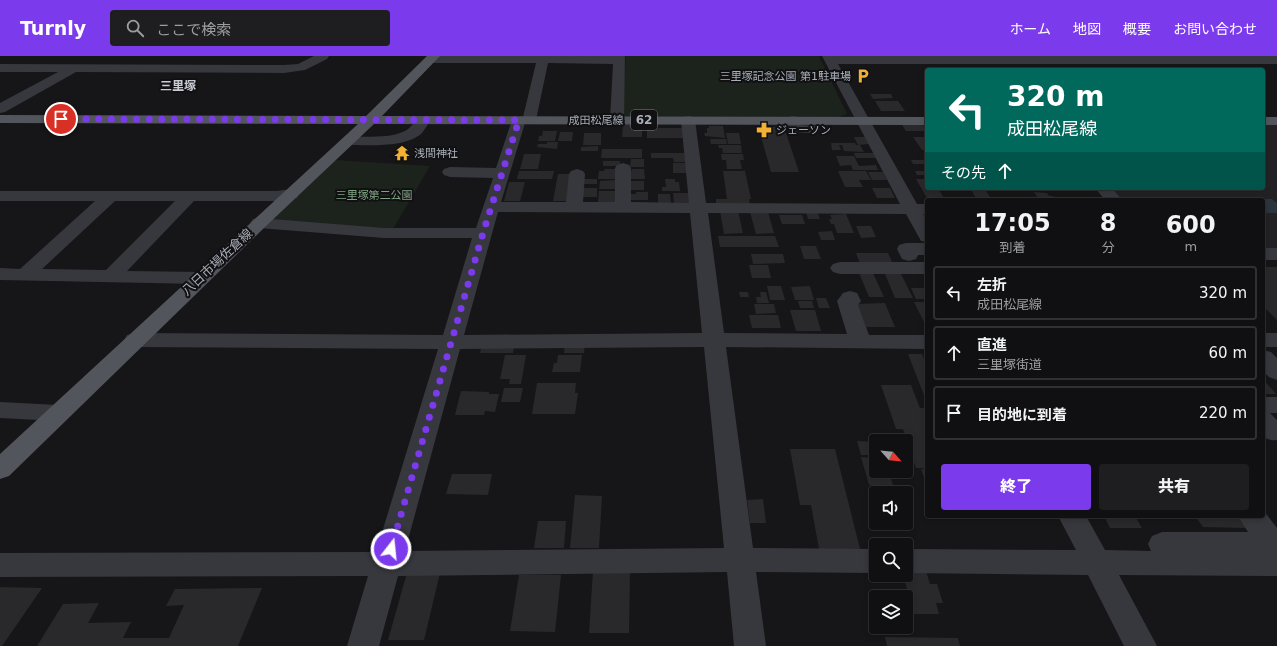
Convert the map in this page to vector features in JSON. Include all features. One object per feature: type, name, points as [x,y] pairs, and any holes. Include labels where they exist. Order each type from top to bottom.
[{"type":"main road","name":"八日市場佐倉線","points":[[0,468],[348,141],[433,58]]},
{"type":"main road","name":"62","points":[[0,119],[424,120]]},
{"type":"main road","name":"成田松尾線","points":[[424,120],[864,120]]},
{"type":"main road","name":"62","points":[[864,120],[925,121]]},
{"type":"main road","points":[[1265,121],[1277,121]]},
{"type":"street","points":[[0,63],[9,56]]},
{"type":"street","points":[[0,109],[75,67],[90,56]]},
{"type":"street","points":[[162,68],[172,56]]},
{"type":"street","points":[[0,68],[75,67],[284,70],[301,67],[323,56]]},
{"type":"street","points":[[1272,56],[1277,59]]},
{"type":"street","points":[[433,58],[543,60],[619,58],[617,120]]},
{"type":"street","points":[[925,231],[919,209],[864,120],[829,58],[1277,59]]},
{"type":"street","points":[[983,58],[992,68]]},
{"type":"street","points":[[1129,58],[1143,68]]},
{"type":"street","points":[[363,646],[483,233],[502,173],[524,120],[543,60]]},
{"type":"street","points":[[348,141],[392,139],[404,136],[415,131],[424,120]]},
{"type":"street","points":[[688,120],[750,646]]},
{"type":"street","points":[[793,120],[796,129],[812,129]]},
{"type":"street","points":[[623,168],[623,207]]},
{"type":"street","points":[[450,172],[502,173]]},
{"type":"street","points":[[574,207],[577,174]]},
{"type":"street","points":[[1105,190],[1112,198]]},
{"type":"street","points":[[0,196],[277,196],[291,194]]},
{"type":"street","points":[[25,274],[112,196]]},
{"type":"street","points":[[111,276],[189,196]]},
{"type":"street","points":[[492,207],[919,209]]},
{"type":"street","points":[[259,223],[384,233],[429,227],[483,233]]},
{"type":"street","points":[[909,255],[906,249],[925,249]]},
{"type":"street","points":[[1265,254],[1277,254]]},
{"type":"street","points":[[840,268],[925,268]]},
{"type":"street","points":[[0,274],[201,278]]},
{"type":"street","points":[[850,297],[851,301],[847,301],[860,341]]},
{"type":"street","points":[[135,340],[451,342],[715,340],[925,342]]},
{"type":"street","points":[[1265,340],[1277,340]]},
{"type":"street","points":[[1265,359],[1277,372]]},
{"type":"street","points":[[1265,405],[1277,405]]},
{"type":"street","points":[[0,410],[58,413]]},
{"type":"street","points":[[1073,518],[1141,646]]},
{"type":"street","points":[[1162,544],[1274,544],[1254,518]]},
{"type":"street","points":[[0,565],[387,564],[741,560],[869,561]]},
{"type":"street","points":[[913,561],[1277,564]]},
{"type":"shaded area","points":[[1265,125],[1277,125],[1277,249],[1265,249],[1265,198],[1120,198],[1113,190],[1265,190]]},
{"type":"shaded area","points":[[1265,199],[1272,199],[1277,203],[1277,213],[1265,213]]},
{"type":"green space","points":[[626,56],[819,56],[847,114],[838,117],[622,117]]},
{"type":"green space","name":"三里塚第二公園","points":[[334,160],[430,166],[393,229],[270,220]]},
{"type":"building","points":[[870,94],[891,94],[893,98],[873,99]]},
{"type":"building","points":[[875,101],[898,101],[905,111],[881,111]]},
{"type":"building","points":[[623,124],[642,124],[642,137],[622,137]]},
{"type":"building","points":[[902,125],[923,125],[925,128],[925,131],[906,131]]},
{"type":"building","points":[[709,126],[723,126],[725,138],[705,136],[704,133],[707,133],[707,128],[709,128]]},
{"type":"building","points":[[758,126],[784,127],[799,172],[771,172]]},
{"type":"building","points":[[647,128],[683,128],[684,138],[647,138]]},
{"type":"building","points":[[543,131],[557,131],[555,141],[538,141],[539,136],[542,136]]},
{"type":"building","points":[[560,132],[573,132],[572,141],[558,141]]},
{"type":"building","points":[[584,133],[601,133],[601,145],[583,145]]},
{"type":"building","points":[[726,133],[739,133],[741,144],[728,144]]},
{"type":"building","points":[[854,137],[866,137],[870,144],[858,145]]},
{"type":"building","points":[[913,137],[925,137],[925,150],[922,150]]},
{"type":"building","points":[[710,139],[726,139],[727,144],[711,144]]},
{"type":"building","points":[[547,142],[558,142],[557,149],[537,147],[538,144],[547,144]]},
{"type":"building","points":[[831,143],[855,143],[856,145],[860,145],[864,152],[844,151],[842,145],[839,145],[841,150],[832,150]]},
{"type":"building","points":[[718,145],[741,145],[742,153],[723,153],[722,148],[719,148]]},
{"type":"building","points":[[598,146],[598,151],[581,151],[581,147]]},
{"type":"building","points":[[602,149],[642,149],[642,158],[601,158]]},
{"type":"building","points":[[399,150],[409,150],[406,155],[396,155]]},
{"type":"building","points":[[651,153],[684,153],[686,162],[674,162],[673,158],[651,158]]},
{"type":"building","points":[[854,153],[874,153],[876,158],[856,158]]},
{"type":"building","points":[[524,154],[541,154],[538,169],[520,169]]},
{"type":"building","points":[[721,154],[743,154],[744,160],[740,160],[742,169],[727,169],[726,160],[722,160]]},
{"type":"building","points":[[836,156],[854,156],[859,166],[876,165],[878,170],[853,170],[851,165],[840,166]]},
{"type":"building","points":[[631,159],[644,159],[644,167],[630,167]]},
{"type":"building","points":[[911,160],[925,160],[925,164],[913,164]]},
{"type":"building","points":[[603,161],[620,161],[620,166],[603,166]]},
{"type":"building","points":[[673,163],[686,163],[687,173],[673,173]]},
{"type":"building","points":[[605,169],[617,169],[617,179],[598,179],[599,171],[604,171]]},
{"type":"building","points":[[632,169],[644,169],[645,179],[629,179]]},
{"type":"building","points":[[519,171],[554,171],[552,179],[517,179]]},
{"type":"building","points":[[723,171],[745,171],[751,199],[749,199],[750,205],[716,205],[716,199],[727,199]]},
{"type":"building","points":[[838,171],[866,171],[871,180],[859,180],[863,187],[845,187]]},
{"type":"building","points":[[915,171],[925,171],[925,175],[917,175]]},
{"type":"building","points":[[868,172],[883,172],[887,180],[872,180]]},
{"type":"building","points":[[558,174],[573,174],[570,201],[553,201]]},
{"type":"building","points":[[584,179],[597,179],[597,184],[584,184]]},
{"type":"building","points":[[665,179],[675,179],[675,182],[679,182],[680,191],[662,191],[662,187],[666,187]]},
{"type":"building","points":[[916,179],[925,179],[925,190],[939,190],[944,198],[927,198]]},
{"type":"building","points":[[616,180],[616,189],[599,189],[600,181]]},
{"type":"building","points":[[628,181],[644,181],[644,190],[627,190]]},
{"type":"building","points":[[509,182],[525,182],[520,201],[504,201]]},
{"type":"building","points":[[580,188],[597,188],[597,197],[579,197]]},
{"type":"building","points":[[872,188],[890,188],[895,198],[877,198]]},
{"type":"building","points":[[971,190],[985,190],[991,198],[976,198]]},
{"type":"building","points":[[599,191],[618,191],[617,202],[598,202]]},
{"type":"building","points":[[636,192],[648,192],[648,200],[628,200],[628,194],[636,194]]},
{"type":"building","points":[[1034,192],[1047,193],[1049,196],[1053,196],[1055,198],[1038,198]]},
{"type":"building","points":[[673,193],[689,193],[690,203],[674,203]]},
{"type":"building","points":[[658,194],[670,194],[671,203],[658,203]]},
{"type":"building","points":[[720,211],[738,211],[743,233],[724,234]]},
{"type":"building","points":[[817,211],[820,219],[808,219],[806,212]]},
{"type":"building","points":[[750,212],[768,212],[774,233],[756,234]]},
{"type":"building","points":[[846,214],[854,233],[837,233],[834,224],[831,224],[829,219],[832,219],[830,215]]},
{"type":"building","points":[[779,215],[802,215],[805,224],[782,224]]},
{"type":"building","points":[[856,226],[871,226],[876,237],[861,238]]},
{"type":"building","points":[[832,231],[835,240],[821,240],[818,232]]},
{"type":"building","points":[[718,236],[775,236],[779,247],[720,247]]},
{"type":"building","points":[[800,246],[816,246],[821,259],[804,259]]},
{"type":"building","points":[[856,253],[888,253],[893,264],[860,264]]},
{"type":"building","points":[[751,254],[783,254],[785,263],[753,264]]},
{"type":"building","points":[[749,265],[768,265],[771,278],[752,278]]},
{"type":"building","points":[[1265,267],[1277,267],[1277,320],[1265,308]]},
{"type":"building","points":[[859,273],[873,273],[884,297],[869,297]]},
{"type":"building","points":[[885,274],[901,274],[913,298],[895,298]]},
{"type":"building","points":[[767,286],[781,286],[785,300],[770,300]]},
{"type":"building","points":[[810,286],[814,300],[795,300],[791,287]]},
{"type":"building","points":[[911,288],[925,288],[925,299],[916,299]]},
{"type":"building","points":[[739,292],[748,292],[749,297],[740,297]]},
{"type":"building","points":[[760,292],[766,292],[769,303],[757,303],[756,297],[761,297]]},
{"type":"building","points":[[816,298],[826,298],[830,308],[819,308]]},
{"type":"building","points":[[798,301],[812,301],[814,308],[800,308]]},
{"type":"building","points":[[914,302],[925,302],[925,324]]},
{"type":"building","points":[[885,303],[895,327],[866,327],[857,304]]},
{"type":"building","points":[[754,304],[774,304],[776,313],[756,314]]},
{"type":"building","points":[[790,310],[815,310],[821,331],[796,331]]},
{"type":"building","points":[[749,315],[778,315],[781,328],[752,328]]},
{"type":"building","points":[[565,343],[585,343],[584,353],[564,353]]},
{"type":"building","points":[[482,344],[515,344],[513,353],[480,353]]},
{"type":"building","points":[[908,354],[922,354],[925,361],[925,398]]},
{"type":"building","points":[[505,355],[526,355],[521,384],[509,384],[510,379],[500,379]]},
{"type":"building","points":[[558,355],[582,355],[580,372],[552,372],[554,363],[557,363]]},
{"type":"building","points":[[1265,381],[1276,394],[1265,394]]},
{"type":"building","points":[[537,383],[576,383],[575,393],[578,393],[575,414],[532,414]]},
{"type":"building","points":[[881,385],[911,385],[920,408],[925,408],[925,468],[916,468],[913,459],[913,434],[905,434],[903,429],[896,429]]},
{"type":"building","points":[[504,388],[523,388],[520,402],[501,402]]},
{"type":"building","points":[[461,391],[489,392],[489,394],[499,394],[495,412],[485,411],[484,415],[455,415]]},
{"type":"building","points":[[857,441],[869,442],[869,455],[861,455]]},
{"type":"building","points":[[790,449],[835,449],[860,549],[819,549],[811,505],[800,505]]},
{"type":"building","points":[[861,457],[869,458],[869,478],[891,478],[893,486],[869,485]]},
{"type":"building","points":[[921,469],[925,469],[925,480]]},
{"type":"building","points":[[452,474],[492,474],[488,495],[446,494]]},
{"type":"building","points":[[575,495],[602,496],[599,548],[570,548]]},
{"type":"building","points":[[763,499],[766,523],[750,523],[747,500]]},
{"type":"building","points":[[1105,518],[1136,518],[1142,528],[1110,528]]},
{"type":"building","points":[[1196,518],[1241,518],[1248,528],[1203,527]]},
{"type":"building","points":[[538,521],[566,521],[564,548],[534,548]]},
{"type":"building","points":[[408,569],[441,569],[424,640],[388,640]]},
{"type":"building","points":[[593,571],[630,571],[629,633],[589,633]]},
{"type":"building","points":[[913,571],[926,571],[930,584],[937,584],[943,603],[936,603],[939,614],[914,614],[913,590],[907,590],[905,582],[913,582]]},
{"type":"building","points":[[519,575],[561,575],[555,632],[510,631]]},
{"type":"building","points":[[0,587],[42,588],[2,646],[0,646]]},
{"type":"building","points":[[262,588],[238,646],[37,646],[63,604],[99,603],[88,623],[131,622],[123,638],[169,638],[184,605],[166,606],[175,589]]},
{"type":"building","points":[[885,637],[958,638],[960,646],[887,646]]},
{"type":"place","name":"三里塚記念公園 第1駐車場","points":[[863,76]]},
{"type":"place","name":"ジェーソン","points":[[764,130]]},
{"type":"place","name":"浅間神社","points":[[402,153]]},
{"type":"district","name":"三里塚","points":[[178,86]]},
{"type":"route","points":[[61,119],[519,120],[483,233],[391,549]]}]
